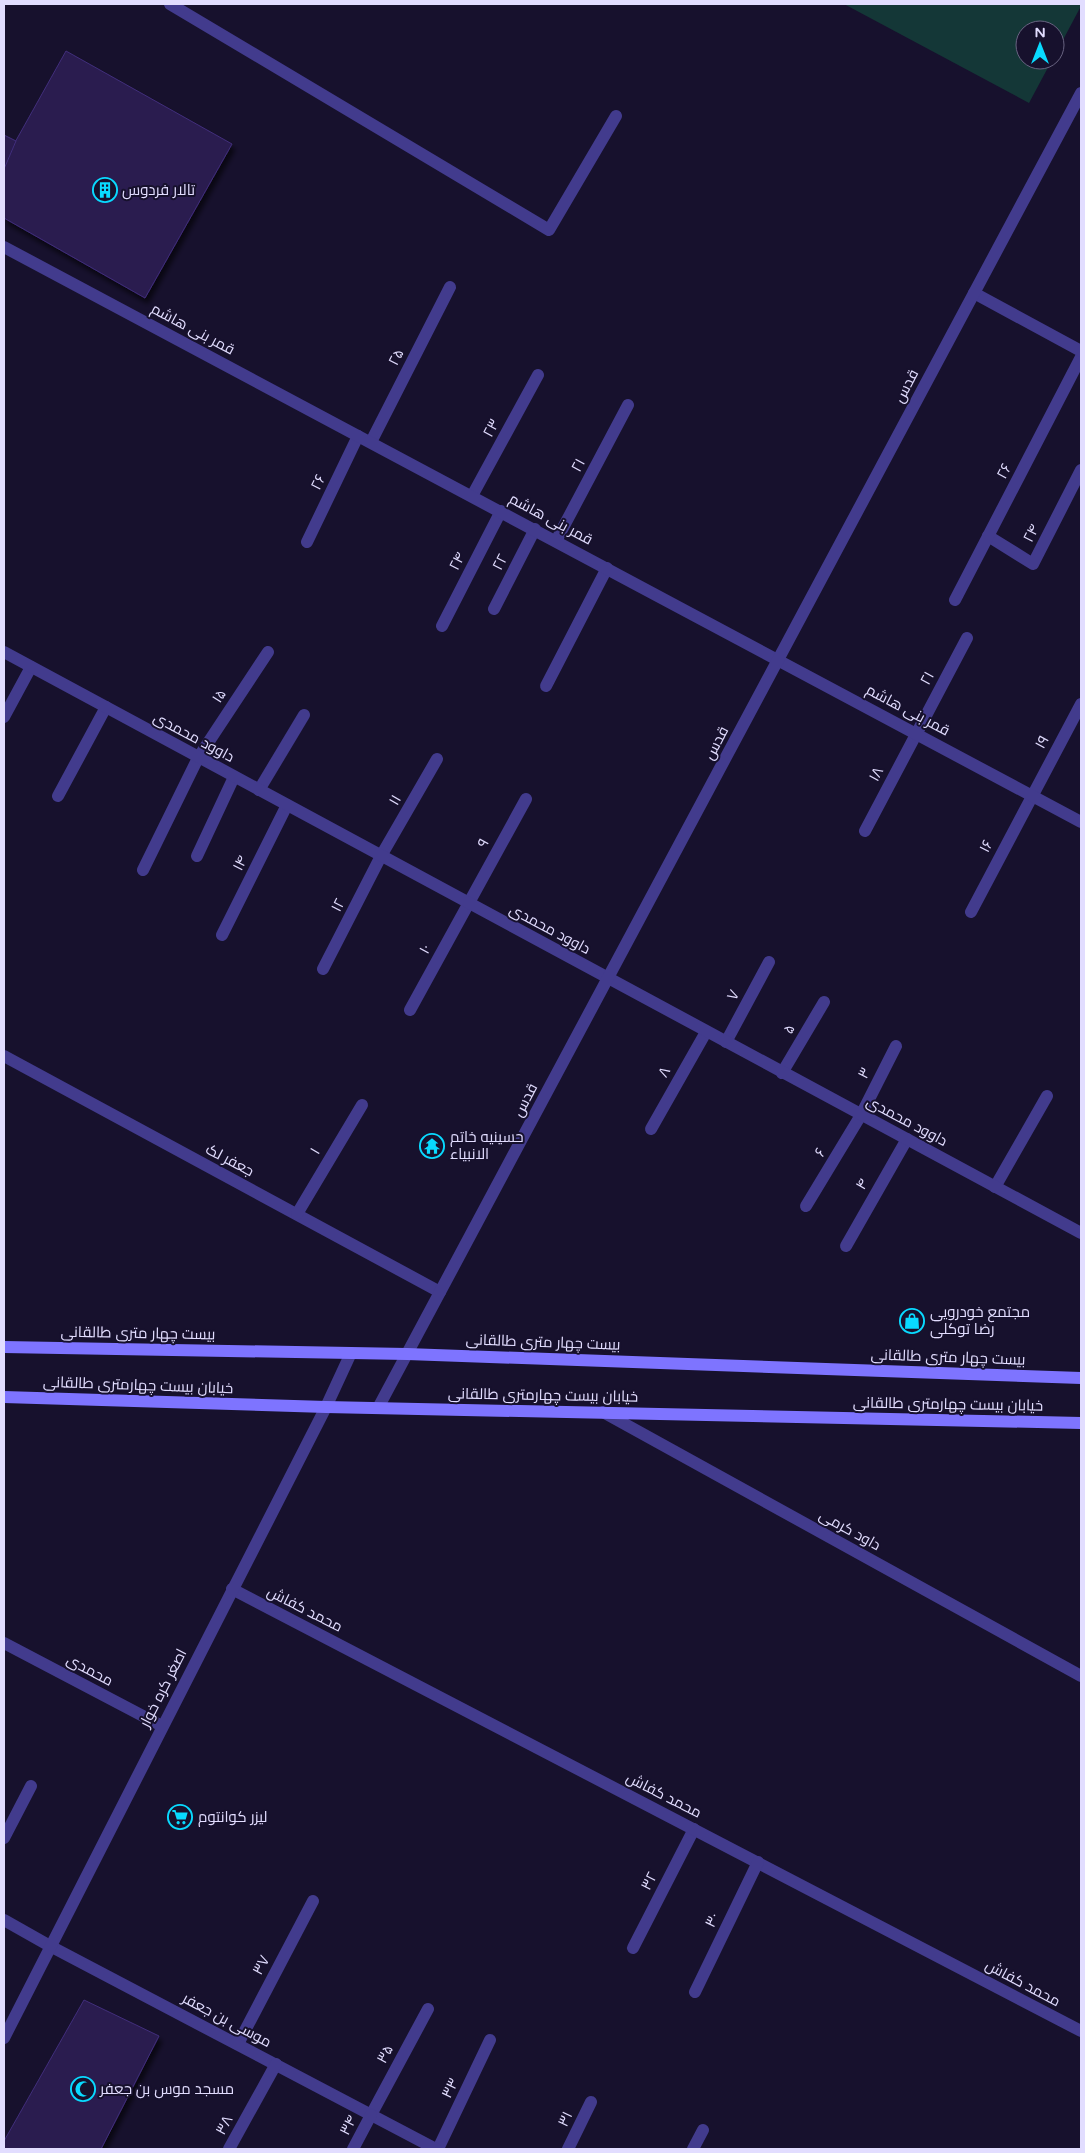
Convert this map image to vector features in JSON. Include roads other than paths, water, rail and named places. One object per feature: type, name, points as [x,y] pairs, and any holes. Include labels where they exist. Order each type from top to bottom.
[{"type":"main road","name":"بیست چهار متری طالقانی","points":[[4,1347],[407,1354],[1081,1378]]},
{"type":"main road","name":"خیابان بیست چهارمتری طالقانی","points":[[4,1397],[326,1407],[1081,1423]]},
{"type":"street","points":[[170,4],[549,230],[616,116]]},
{"type":"street","name":"قدس","points":[[378,1408],[1081,93]]},
{"type":"street","name":"قمر بنی هاشم","points":[[4,247],[779,659],[1081,822]]},
{"type":"street","name":"۲۵","points":[[371,442],[450,287]]},
{"type":"street","points":[[974,293],[1081,350]]},
{"type":"street","name":"۲۶","points":[[955,600],[1081,357]]},
{"type":"street","name":"۲۳","points":[[472,496],[538,375]]},
{"type":"street","name":"۲۱","points":[[556,541],[628,405]]},
{"type":"street","name":"۲۶","points":[[307,542],[358,436]]},
{"type":"street","name":"۲۴","points":[[988,536],[1034,564],[1081,470]]},
{"type":"street","name":"۲۴","points":[[442,626],[501,511]]},
{"type":"street","name":"۲۲","points":[[494,609],[535,529]]},
{"type":"street","points":[[546,686],[607,568]]},
{"type":"street","name":"۲۱","points":[[916,733],[967,638]]},
{"type":"street","name":"داوود محمدی","points":[[4,652],[1081,1233]]},
{"type":"street","name":"۱۵","points":[[143,870],[198,758],[268,652]]},
{"type":"street","points":[[4,717],[30,667]]},
{"type":"street","name":"۱۹","points":[[1031,795],[1081,704]]},
{"type":"street","points":[[58,796],[106,708]]},
{"type":"street","points":[[259,790],[304,715]]},
{"type":"street","name":"۱۸","points":[[865,831],[916,733]]},
{"type":"street","name":"۱۱","points":[[381,856],[437,759]]},
{"type":"street","points":[[197,856],[234,777]]},
{"type":"street","name":"۱۶","points":[[970,912],[1031,795]]},
{"type":"street","name":"۹","points":[[468,903],[526,799]]},
{"type":"street","name":"۱۴","points":[[222,935],[287,805]]},
{"type":"street","name":"۱۲","points":[[323,969],[381,856]]},
{"type":"street","name":"۱۰","points":[[410,1010],[468,903]]},
{"type":"street","name":"۷","points":[[726,1042],[768,962]]},
{"type":"street","name":"۵","points":[[782,1073],[824,1002]]},
{"type":"street","name":"۸","points":[[651,1129],[706,1032]]},
{"type":"street","name":"۳","points":[[861,1115],[896,1046]]},
{"type":"street","name":"جعفر لک","points":[[4,1056],[440,1292]]},
{"type":"street","points":[[995,1187],[1048,1096]]},
{"type":"street","name":"۱","points":[[297,1214],[362,1105]]},
{"type":"street","name":"۶","points":[[806,1206],[861,1115]]},
{"type":"street","name":"۴","points":[[846,1246],[907,1140]]},
{"type":"street","name":"اصغر کره خوار","points":[[4,2038],[352,1353]]},
{"type":"street","name":"داود کرمی","points":[[603,1412],[1081,1676]]},
{"type":"street","name":"محمد کفاش","points":[[232,1589],[1081,2031]]},
{"type":"street","name":"محمدی","points":[[4,1643],[162,1726]]},
{"type":"street","points":[[4,1838],[32,1786]]},
{"type":"street","name":"۳۲","points":[[633,1948],[694,1829]]},
{"type":"street","name":"۳۰","points":[[695,1992],[758,1862]]},
{"type":"street","name":"۳۷","points":[[238,2044],[313,1901]]},
{"type":"street","name":"موسی بن جعفر","points":[[4,1920],[437,2149]]},
{"type":"street","name":"۳۵","points":[[371,2115],[428,2009]]},
{"type":"street","name":"۳۳","points":[[437,2149],[490,2040]]},
{"type":"street","name":"۳۸","points":[[230,2149],[276,2064]]},
{"type":"street","name":"۳۱","points":[[568,2149],[591,2102]]},
{"type":"street","name":"۳۴","points":[[353,2149],[371,2115]]},
{"type":"street","points":[[694,2149],[703,2130]]},
{"type":"place","name":"تالار فردوس","points":[[105,190]]},
{"type":"place","name":"حسینیه خاتم الانبیاء","points":[[432,1146]]},
{"type":"place","name":"مجتمع خودرویی رضا توکلی","points":[[912,1321]]},
{"type":"place","name":"لیزر کوانتوم","points":[[180,1817]]},
{"type":"place","name":"مسجد موس بن جعفر","points":[[83,2089]]}]
